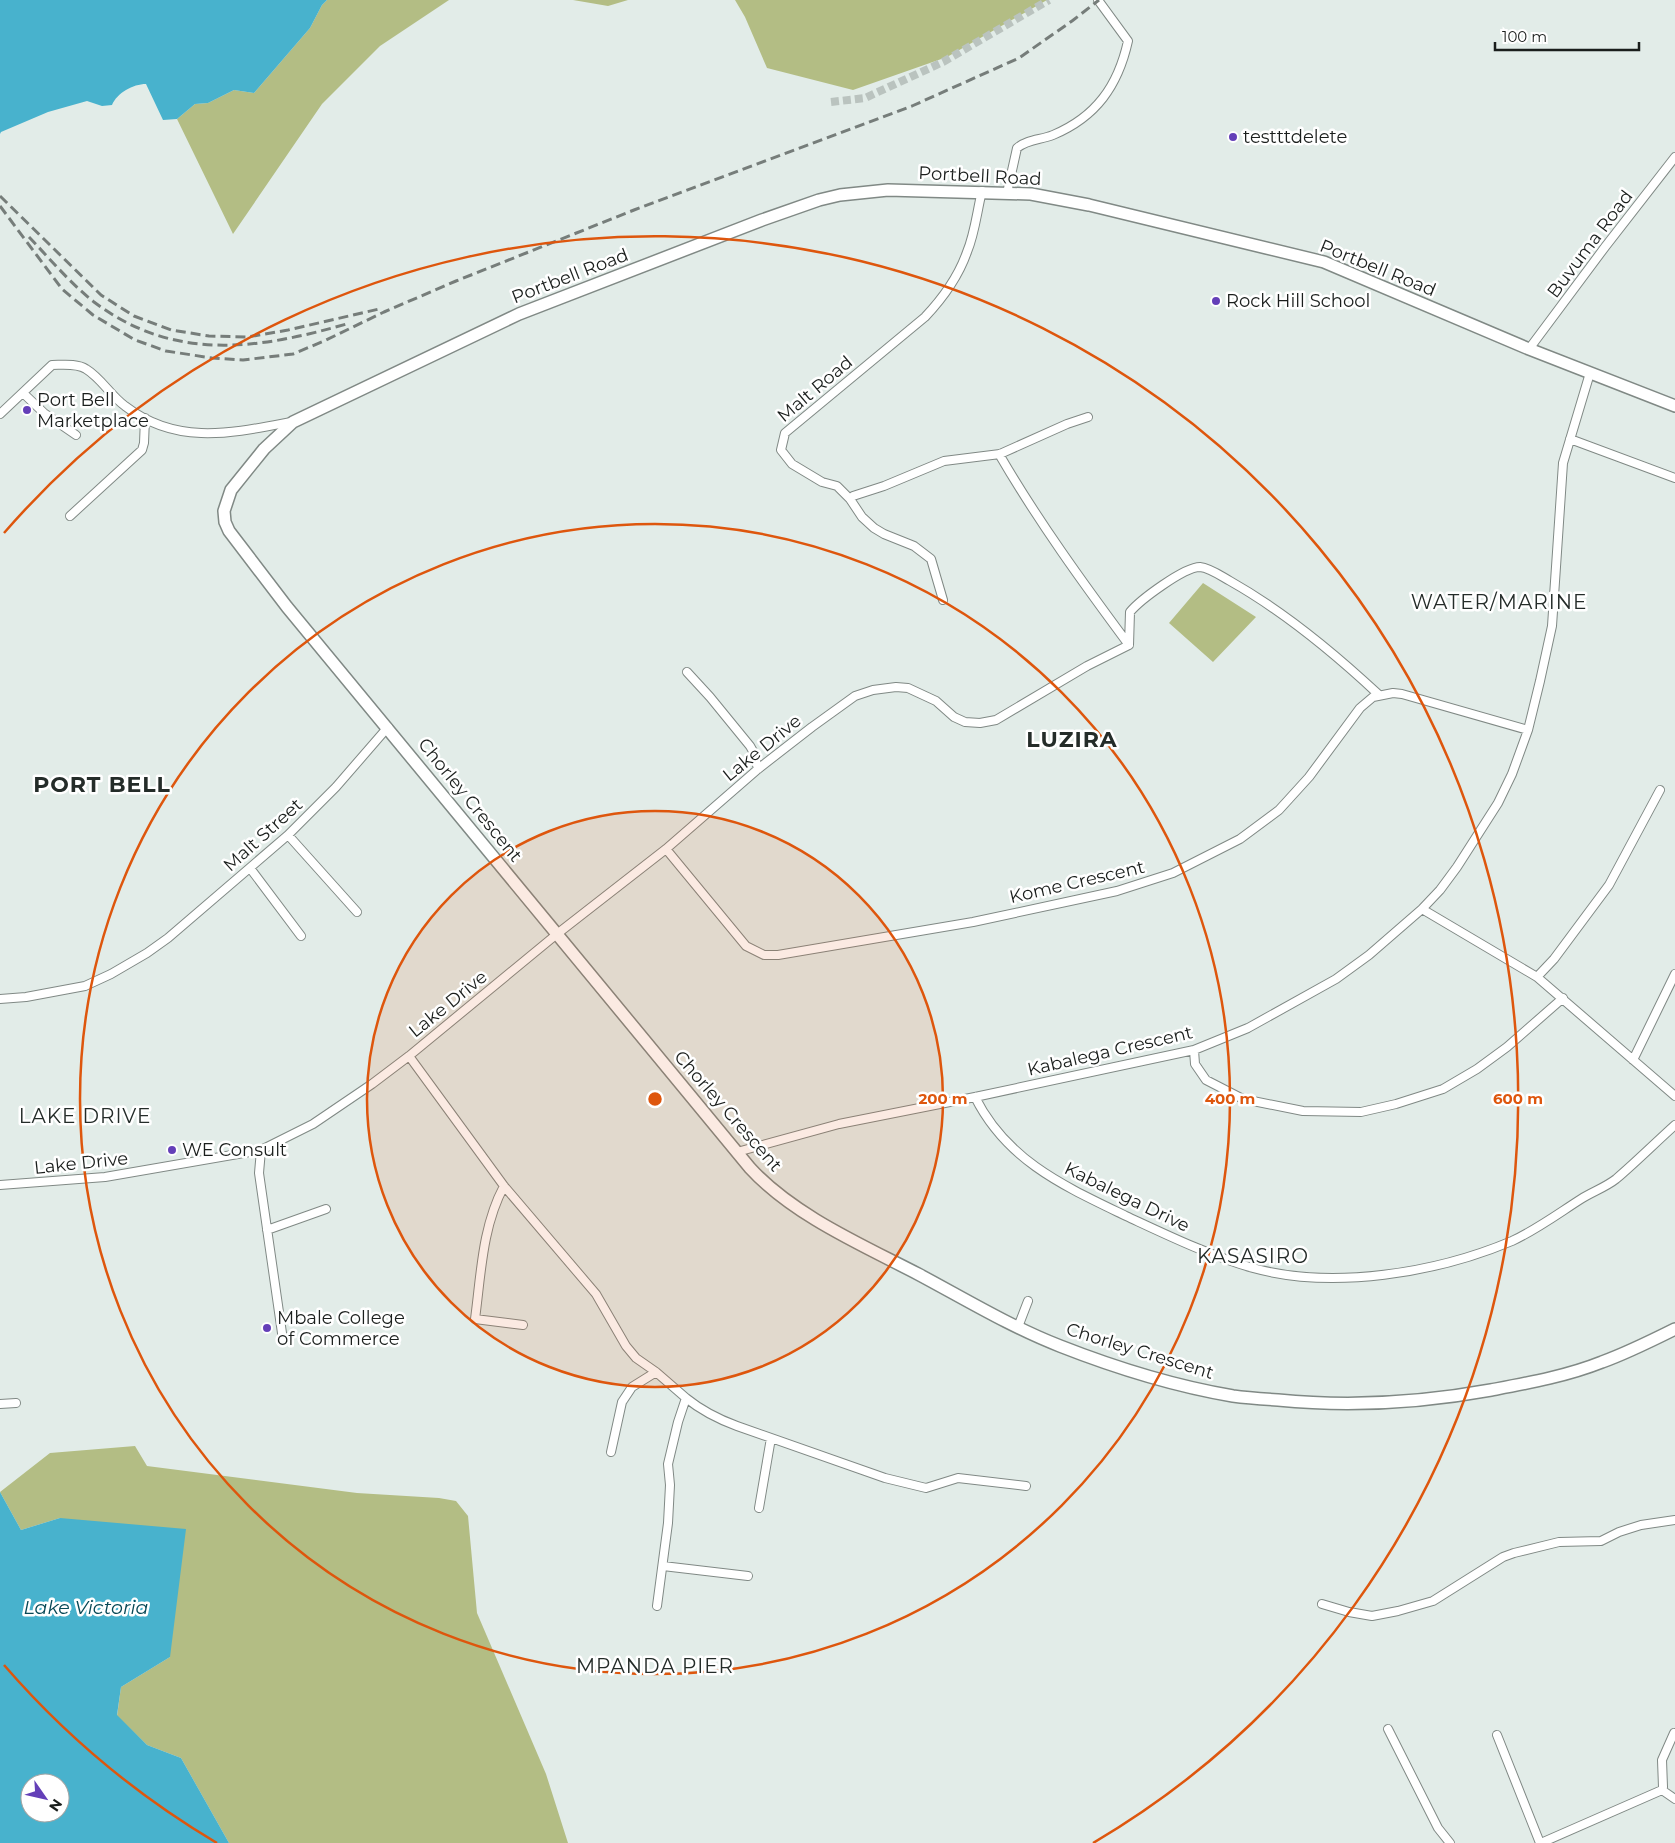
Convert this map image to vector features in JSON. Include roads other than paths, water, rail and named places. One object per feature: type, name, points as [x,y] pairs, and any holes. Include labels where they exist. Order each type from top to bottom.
[{"type":"main road","name":"Portbell Road","points":[[293,422],[518,314],[819,200],[840,195],[888,190],[982,191],[1031,194],[1081,203],[1324,262],[1529,349],[1675,406]]},
{"type":"main road","name":"Chorley Crescent","points":[[293,422],[264,449],[231,490],[224,510],[224,522],[229,531],[287,606],[737,1152],[761,1180],[803,1211],[1018,1327],[1074,1352],[1171,1383],[1234,1396],[1316,1404],[1373,1404],[1429,1400],[1518,1385],[1600,1363],[1675,1329]]},
{"type":"street","points":[[1007,192],[1017,148],[1027,141],[1050,136],[1064,130],[1088,115],[1106,94],[1120,68],[1128,42],[1098,0]]},
{"type":"street","name":"Buvuma Road","points":[[1529,349],[1675,157]]},
{"type":"street","name":"Malt Road","points":[[943,600],[931,559],[914,546],[874,528],[862,517],[850,499],[837,486],[822,482],[792,464],[782,450],[784,434],[925,317],[938,302],[967,254],[982,191]]},
{"type":"street","points":[[0,414],[52,365],[78,366],[86,369],[124,406],[145,418],[175,430],[199,434],[255,429],[293,422]]},
{"type":"street","name":"Kabalega Crescent","points":[[737,1152],[838,1124],[1194,1050],[1248,1028],[1315,992],[1370,955],[1422,910],[1457,867],[1498,803],[1512,774],[1528,730],[1552,626],[1563,464],[1590,373]]},
{"type":"street","points":[[23,393],[44,413],[76,435]]},
{"type":"street","points":[[850,499],[853,496],[884,486],[934,464],[954,459],[999,454],[1066,424],[1088,417]]},
{"type":"street","points":[[70,516],[142,450],[144,445],[145,418]]},
{"type":"street","points":[[1570,439],[1675,478]]},
{"type":"street","points":[[999,454],[1023,496],[1129,645]]},
{"type":"street","points":[[1129,645],[1129,615],[1135,607],[1180,573],[1196,568],[1207,568],[1276,610],[1335,653],[1378,694],[1402,694],[1528,730]]},
{"type":"street","name":"Lake Drive","points":[[0,1185],[105,1178],[261,1150],[313,1124],[409,1056],[557,934],[666,850],[758,769],[848,700],[873,690],[896,687],[908,688],[936,701],[960,720],[973,723],[988,722],[996,720],[1087,666],[1129,645]]},
{"type":"street","points":[[686,672],[710,697],[750,746],[758,769]]},
{"type":"street","name":"Kome Crescent","points":[[666,850],[746,946],[764,955],[778,955],[964,923],[1116,891],[1160,878],[1206,857],[1240,839],[1279,810],[1309,777],[1360,708],[1378,694]]},
{"type":"street","name":"Malt Street","points":[[0,999],[26,997],[85,986],[111,974],[147,953],[168,938],[288,835],[336,788],[388,727]]},
{"type":"street","points":[[1537,977],[1554,959],[1609,885],[1660,790]]},
{"type":"street","points":[[288,835],[357,912]]},
{"type":"street","points":[[250,868],[302,936]]},
{"type":"street","points":[[1422,910],[1537,977],[1675,1096]]},
{"type":"street","points":[[1633,1060],[1675,974]]},
{"type":"street","points":[[1194,1050],[1195,1064],[1206,1080],[1244,1100],[1303,1112],[1361,1112],[1396,1104],[1443,1089],[1477,1069],[1507,1047],[1563,998]]},
{"type":"street","points":[[409,1056],[504,1186],[596,1294],[626,1346],[636,1358],[656,1372],[698,1408],[715,1417],[771,1438],[885,1478],[926,1488],[958,1478],[1026,1486]]},
{"type":"street","name":"Kabalega Drive","points":[[975,1097],[994,1129],[1018,1153],[1040,1170],[1100,1203],[1179,1240],[1226,1259],[1278,1273],[1336,1279],[1382,1274],[1453,1261],[1514,1240],[1614,1180],[1675,1125]]},
{"type":"street","points":[[261,1150],[259,1173],[283,1340]]},
{"type":"street","points":[[504,1186],[497,1198],[490,1220],[476,1319],[523,1325]]},
{"type":"street","points":[[267,1230],[326,1209]]},
{"type":"street","points":[[1018,1327],[1028,1301]]},
{"type":"street","points":[[611,1452],[622,1402],[632,1388],[656,1372]]},
{"type":"street","points":[[657,1606],[664,1566],[670,1485],[668,1464],[686,1398]]},
{"type":"street","points":[[0,1404],[16,1404]]},
{"type":"street","points":[[759,1508],[771,1438]]},
{"type":"street","points":[[1322,1604],[1372,1616],[1398,1611],[1433,1601],[1503,1557],[1514,1553],[1570,1540],[1589,1543],[1601,1541],[1619,1532],[1641,1525],[1675,1520]]},
{"type":"street","points":[[664,1566],[748,1576]]},
{"type":"street","points":[[1388,1730],[1438,1828],[1450,1843]]},
{"type":"street","points":[[1497,1735],[1541,1843],[1662,1790],[1664,1786],[1662,1760],[1674,1733]]},
{"type":"street","points":[[1662,1790],[1675,1799]]},
{"type":"water","points":[[0,0],[327,0],[322,5],[310,28],[254,93],[234,90],[208,103],[195,104],[177,119],[163,120],[146,84],[141,84],[131,87],[122,93],[112,105],[102,106],[87,101],[48,112],[0,134]]},
{"type":"water","name":"Lake Victoria","points":[[0,1492],[21,1530],[60,1518],[186,1529],[170,1657],[121,1687],[117,1715],[147,1745],[181,1758],[229,1843],[0,1843]]},
{"type":"tunnel","points":[[831,102],[865,98],[943,62],[1049,0]]},
{"type":"railway","points":[[0,206],[62,289],[93,315],[135,340],[166,351],[212,358],[243,360],[293,354],[456,281],[634,210],[912,106],[1019,58],[1099,0]]},
{"type":"railway","points":[[0,196],[101,295],[134,316],[171,330],[209,336],[248,337],[288,330],[379,309]]},
{"type":"railway","points":[[29,237],[68,279],[94,302],[125,321],[156,335],[187,342],[219,345],[251,344],[283,339],[350,323]]},
{"type":"place","name":"testttdelete","points":[[1233,137]]},
{"type":"place","name":"Rock Hill School","points":[[1216,301]]},
{"type":"place","name":"Port Bell Marketplace","points":[[27,410]]},
{"type":"place","name":"WE Consult","points":[[172,1150]]},
{"type":"place","name":"Mbale College of Commerce","points":[[267,1328]]},
{"type":"district","name":"WATER/MARINE","points":[[1499,602]]},
{"type":"district","name":"LUZIRA","points":[[1072,739]]},
{"type":"district","name":"PORT BELL","points":[[102,784]]},
{"type":"district","name":"LAKE DRIVE","points":[[85,1116]]},
{"type":"district","name":"KASASIRO","points":[[1253,1256]]},
{"type":"district","name":"MPANDA PIER","points":[[655,1666]]}]
